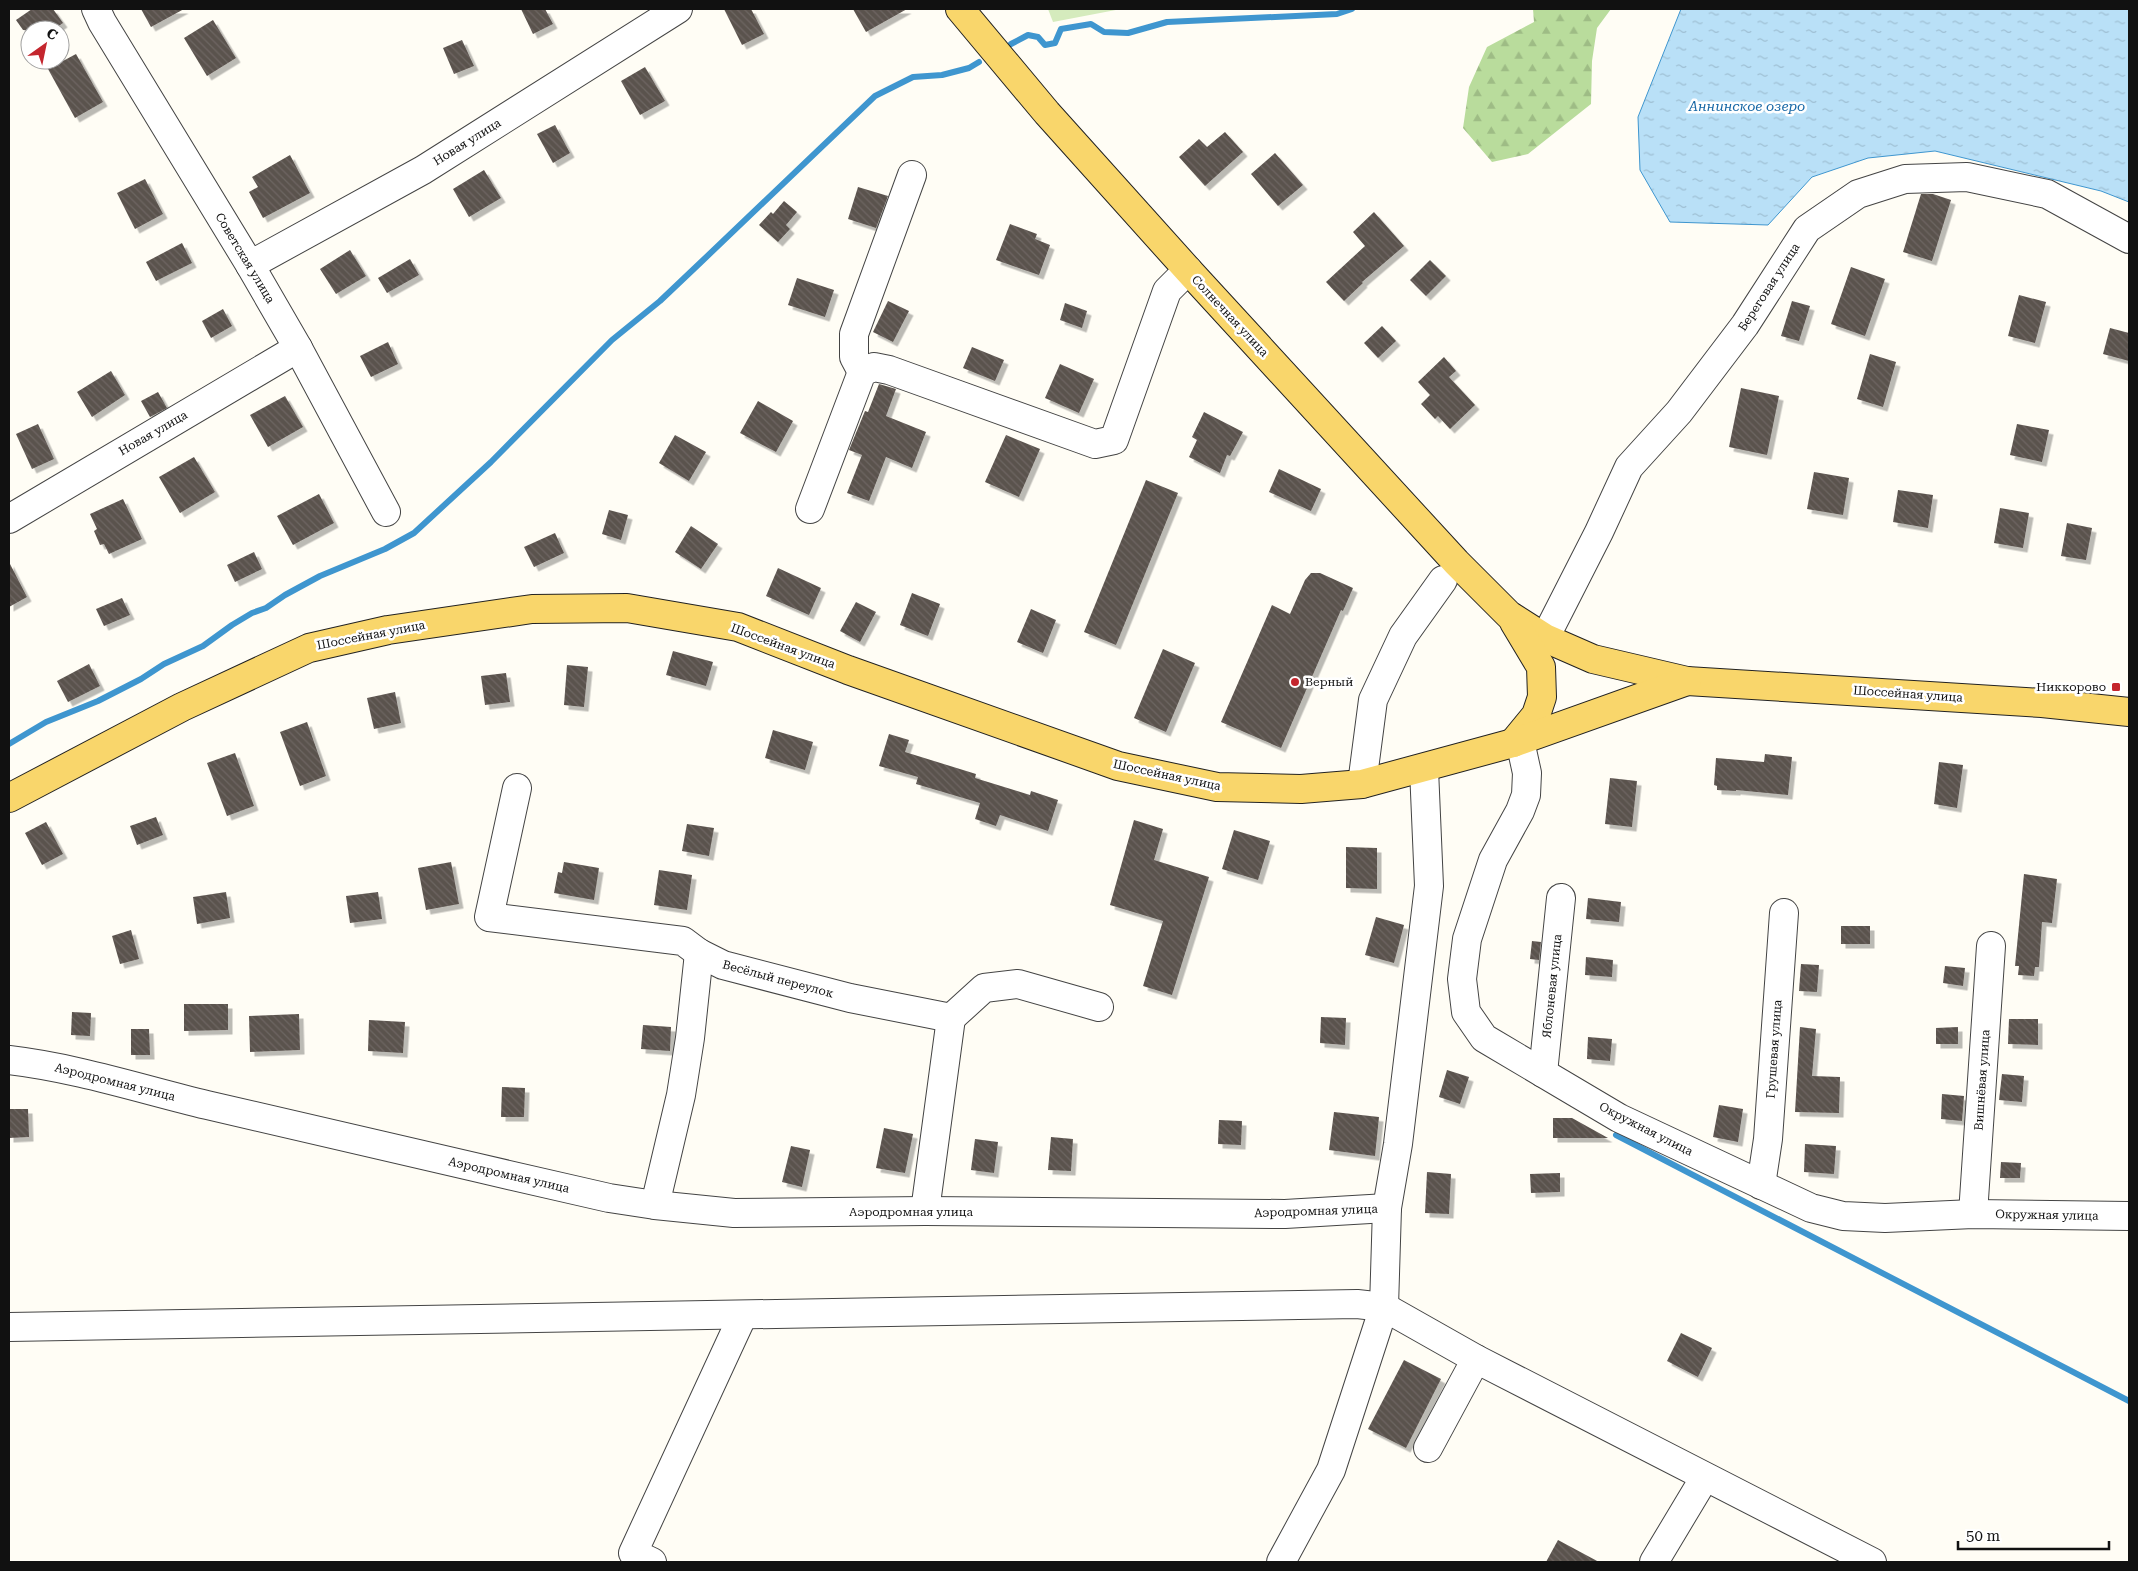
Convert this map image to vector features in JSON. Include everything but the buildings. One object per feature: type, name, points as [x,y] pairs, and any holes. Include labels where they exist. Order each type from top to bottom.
[{"type":"main road","name":"Солнечная улица","points":[[960,9],[1047,113],[1188,270],[1456,562],[1509,615]]},
{"type":"main road","name":"Шоссейная улица","points":[[9,798],[182,707],[309,648],[388,630],[532,609],[626,608],[738,627],[848,670],[1118,766],[1217,787],[1302,789],[1362,784],[1424,769],[1516,742],[1687,681],[2042,703],[2129,712]]},
{"type":"main road","points":[[1509,615],[1545,638],[1593,659],[1687,681]]},
{"type":"main road","points":[[1509,615],[1541,667],[1542,697],[1536,715],[1516,742]]},
{"type":"street","name":"Советская улица","points":[[96,9],[102,22],[298,348],[386,512]]},
{"type":"street","name":"Новая улица","points":[[250,266],[424,170],[678,9]]},
{"type":"street","points":[[862,372],[854,357],[854,334],[912,175]]},
{"type":"street","name":"Береговая улица","points":[[1545,638],[1599,532],[1629,467],[1679,412],[1745,325],[1807,229],[1858,194],[1905,179],[1967,177],[2048,194],[2129,240]]},
{"type":"street","points":[[810,509],[862,372],[874,367],[889,370],[1095,444],[1114,440],[1167,292],[1188,270]]},
{"type":"street","name":"Новая улица","points":[[9,519],[298,348]]},
{"type":"street","points":[[1362,784],[1373,700],[1403,636],[1443,580]]},
{"type":"street","name":"Окружная улица","points":[[1516,742],[1527,773],[1526,795],[1520,811],[1493,860],[1467,939],[1462,979],[1466,1012],[1484,1038],[1619,1118],[1811,1208],[1843,1216],[1884,1218],[1973,1214],[2129,1216]]},
{"type":"street","name":"Аэродромная улица","points":[[9,1060],[37,1063],[117,1080],[205,1104],[561,1187],[609,1198],[655,1205],[734,1213],[925,1211],[1286,1214],[1387,1208],[1398,1144],[1429,886],[1424,769]]},
{"type":"street","name":"Весёлый переулок","points":[[517,788],[489,917],[682,941],[699,953],[723,965],[850,998],[951,1018]]},
{"type":"street","name":"Яблоневая улица","points":[[1543,1074],[1561,898]]},
{"type":"street","name":"Грушевая улица","points":[[1761,1185],[1768,1139],[1784,913]]},
{"type":"street","name":"Вишнёвая улица","points":[[1973,1214],[1991,946]]},
{"type":"street","points":[[655,1205],[681,1095],[690,1038],[699,953]]},
{"type":"street","points":[[925,1211],[951,1018],[984,988],[1018,984],[1099,1007]]},
{"type":"street","points":[[1281,1562],[1331,1470],[1384,1307],[1387,1208]]},
{"type":"street","points":[[9,1327],[1357,1304],[1384,1307],[1476,1359],[1872,1562]]},
{"type":"street","points":[[652,1562],[633,1553],[743,1315]]},
{"type":"street","points":[[1428,1448],[1476,1359]]},
{"type":"street","points":[[1654,1562],[1705,1477]]},
{"type":"green space","points":[[1048,9],[1121,9],[1053,22]]},
{"type":"green space","points":[[1533,9],[1611,9],[1597,28],[1592,61],[1591,104],[1528,154],[1492,162],[1463,128],[1469,87],[1487,47],[1534,22]]},
{"type":"water","name":"Аннинское озеро","points":[[1681,9],[2129,9],[2129,202],[2101,191],[1935,151],[1868,158],[1812,177],[1768,225],[1670,222],[1640,170],[1638,117]]},
{"type":"waterway","points":[[1011,44],[1028,35],[1038,37],[1045,45],[1055,43],[1061,29],[1091,24],[1104,32],[1128,33],[1167,22],[1337,14],[1352,9]]},
{"type":"waterway","points":[[9,744],[46,722],[98,701],[141,679],[164,664],[203,646],[252,613],[266,608],[320,576],[385,549],[414,533],[491,462],[612,340],[660,301],[875,96],[913,77],[942,75],[969,68],[979,62]]},
{"type":"waterway","points":[[1616,1135],[2129,1401]]},
{"type":"place","name":"Верный","points":[[1295,682]]},
{"type":"place","name":"Никкорово","points":[[2116,687]]}]
